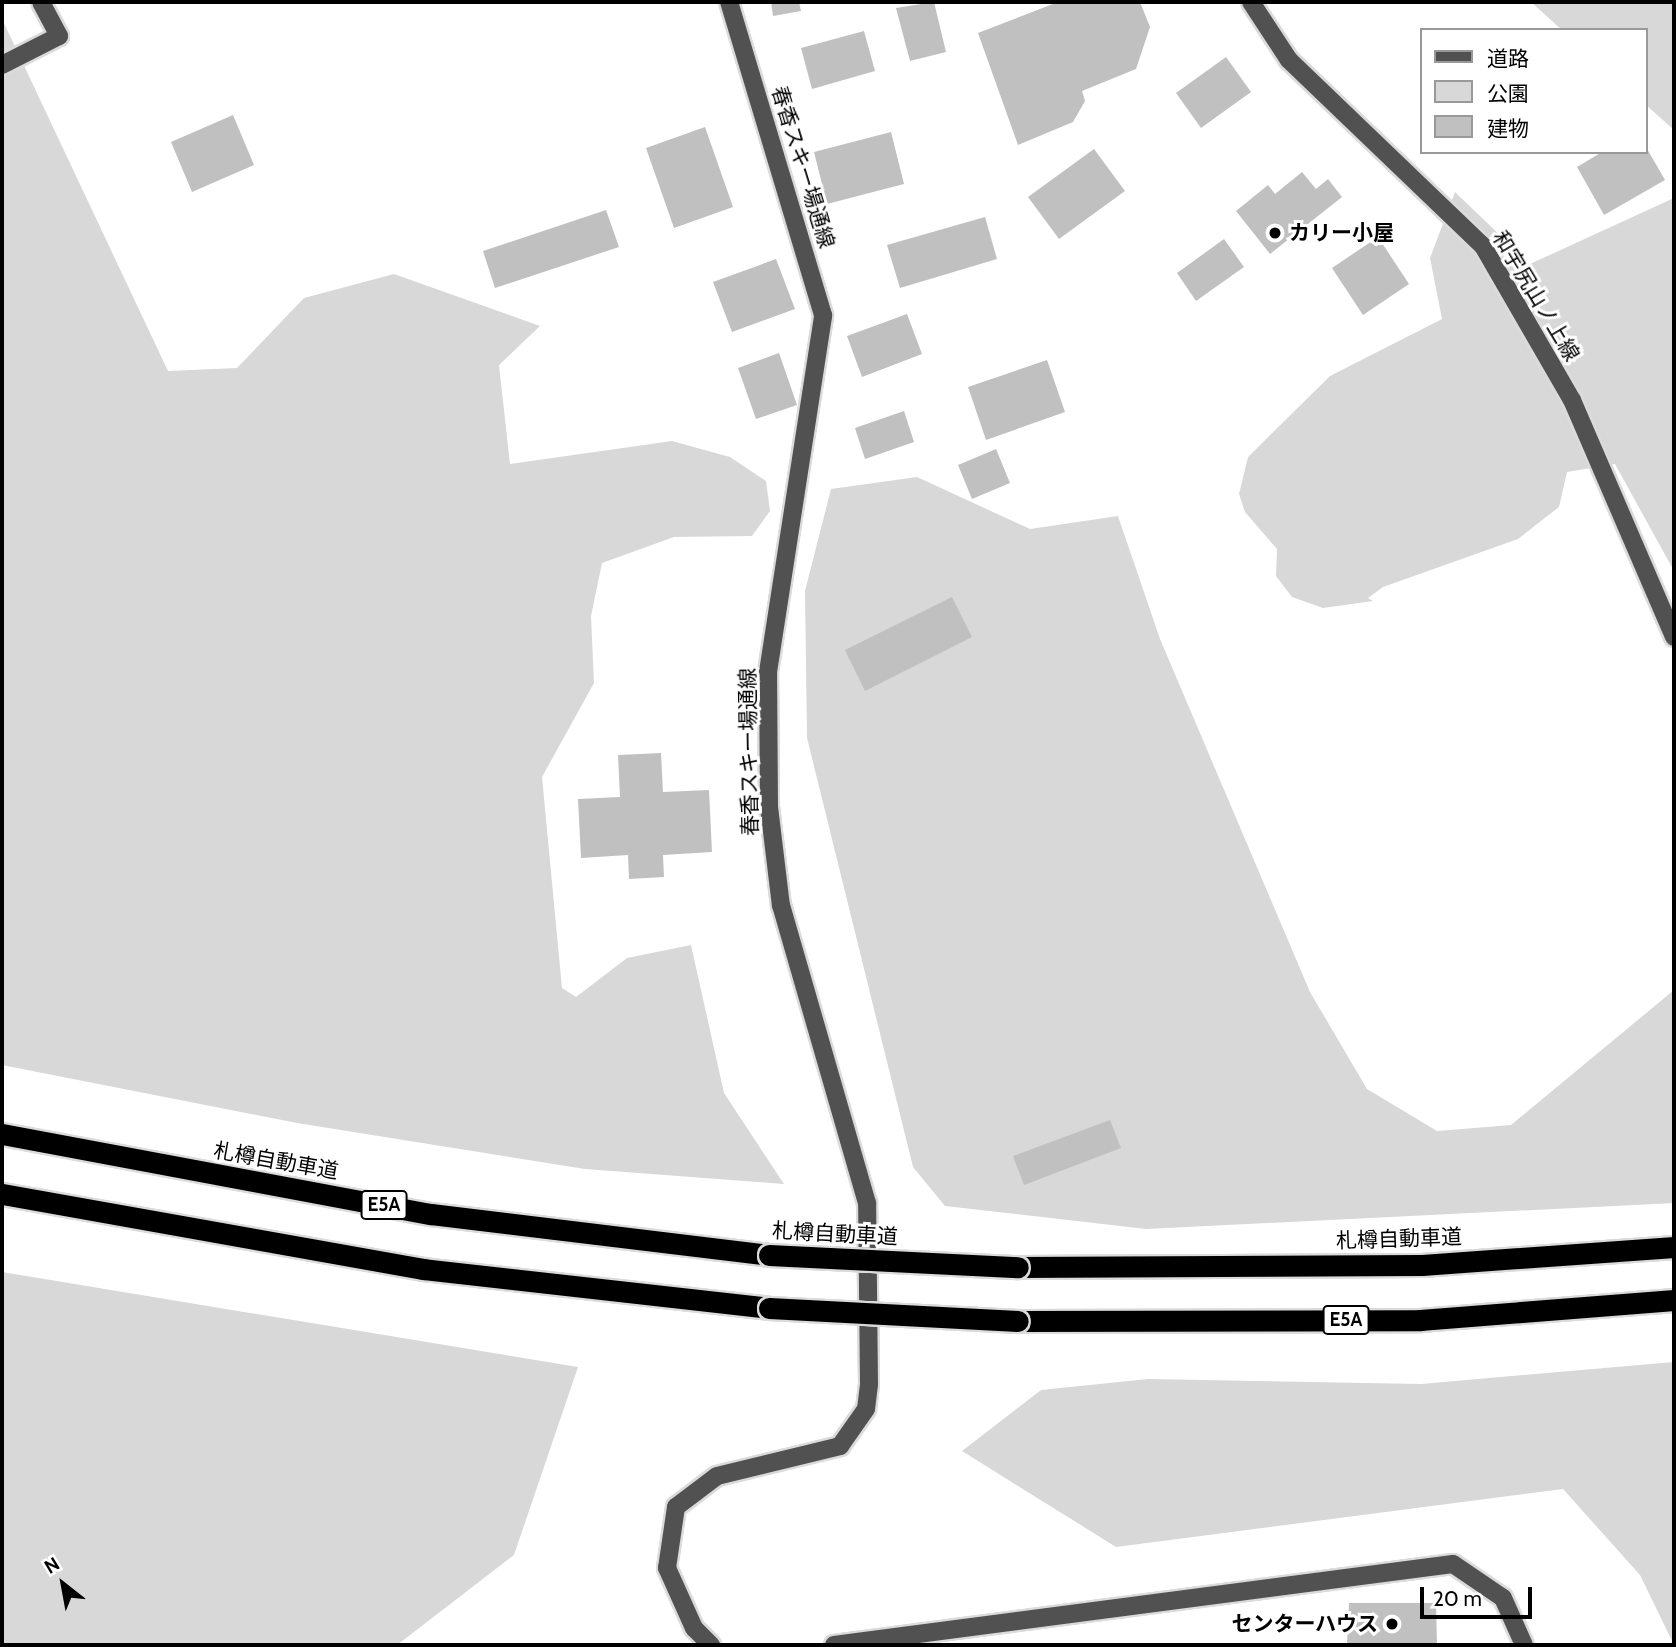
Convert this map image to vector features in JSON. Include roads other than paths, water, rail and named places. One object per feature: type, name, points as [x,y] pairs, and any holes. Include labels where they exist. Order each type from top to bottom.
[{"type":"highway","name":"札樽自動車道","points":[[2,1134],[431,1213],[769,1255],[1018,1267],[1422,1265],[1674,1247]]},
{"type":"highway","name":"E5A","points":[[2,1194],[423,1269],[769,1308],[1018,1321],[1420,1320],[1674,1300]]},
{"type":"street","points":[[2,65],[59,36],[41,2]]},
{"type":"street","name":"春香スキー場通線","points":[[711,1645],[694,1628],[667,1568],[676,1507],[717,1476],[840,1446],[866,1409],[869,1384],[867,1203],[782,906],[769,807],[768,672],[823,315],[729,2]]},
{"type":"street","name":"和宇尻山ノ上線","points":[[1251,2],[1289,60],[1483,246],[1572,400],[1674,637]]},
{"type":"street","points":[[834,1645],[1453,1564],[1503,1598],[1524,1645]]},
{"type":"place","name":"カリー小屋","points":[[1275,233]]},
{"type":"place","name":"センターハウス","points":[[1392,1624]]}]
